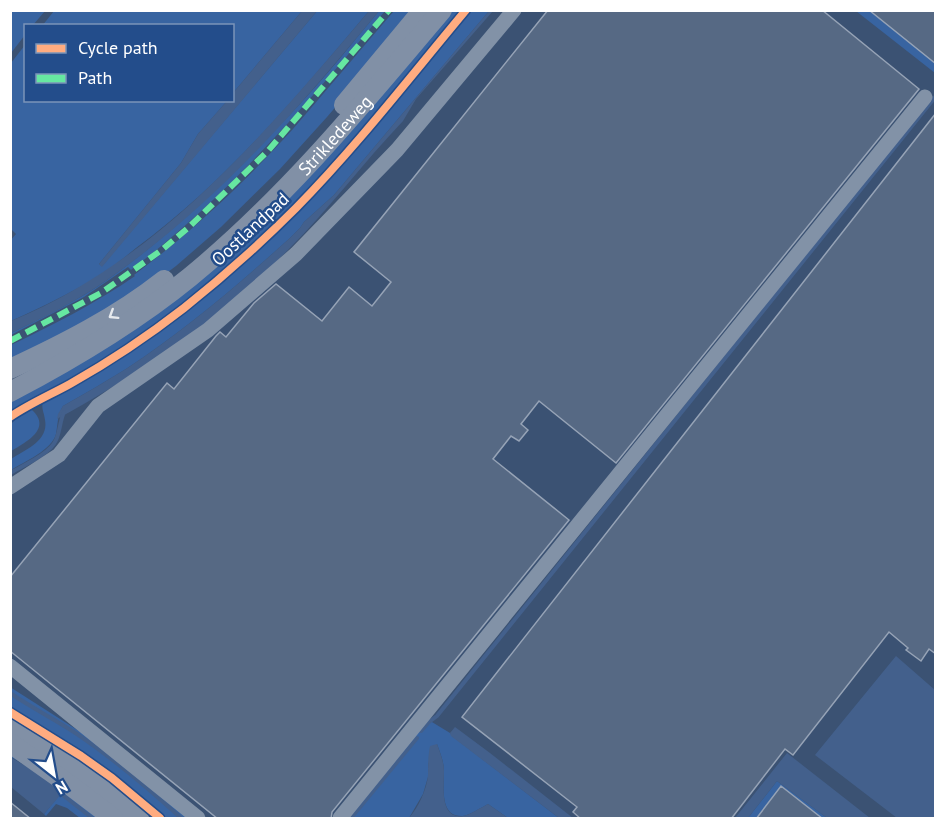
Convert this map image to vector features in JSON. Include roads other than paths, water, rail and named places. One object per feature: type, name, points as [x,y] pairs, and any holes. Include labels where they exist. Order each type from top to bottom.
[{"type":"main road","name":"Strikledeweg","points":[[10,369],[94,327],[153,290],[204,248],[288,168],[423,10]]},
{"type":"main road","name":"Strikledeweg","points":[[10,392],[100,341],[161,300],[213,258],[289,185],[371,95],[442,10]]},
{"type":"main road","points":[[10,728],[36,742],[91,780],[139,819]]},
{"type":"main road","points":[[10,743],[113,819]]},
{"type":"lane","points":[[10,487],[59,455],[98,406],[208,330],[296,254],[397,150],[514,10]]},
{"type":"lane","points":[[340,819],[925,97]]},
{"type":"lane","points":[[10,666],[198,819]]},
{"type":"waterway","points":[[421,731],[437,716],[936,96]]},
{"type":"waterway","points":[[10,473],[36,459],[53,445],[64,412]]},
{"type":"waterway","points":[[10,693],[91,744],[181,818]]},
{"type":"waterway","points":[[351,818],[417,738]]},
{"type":"waterway","points":[[57,793],[59,792],[92,818]]}]
